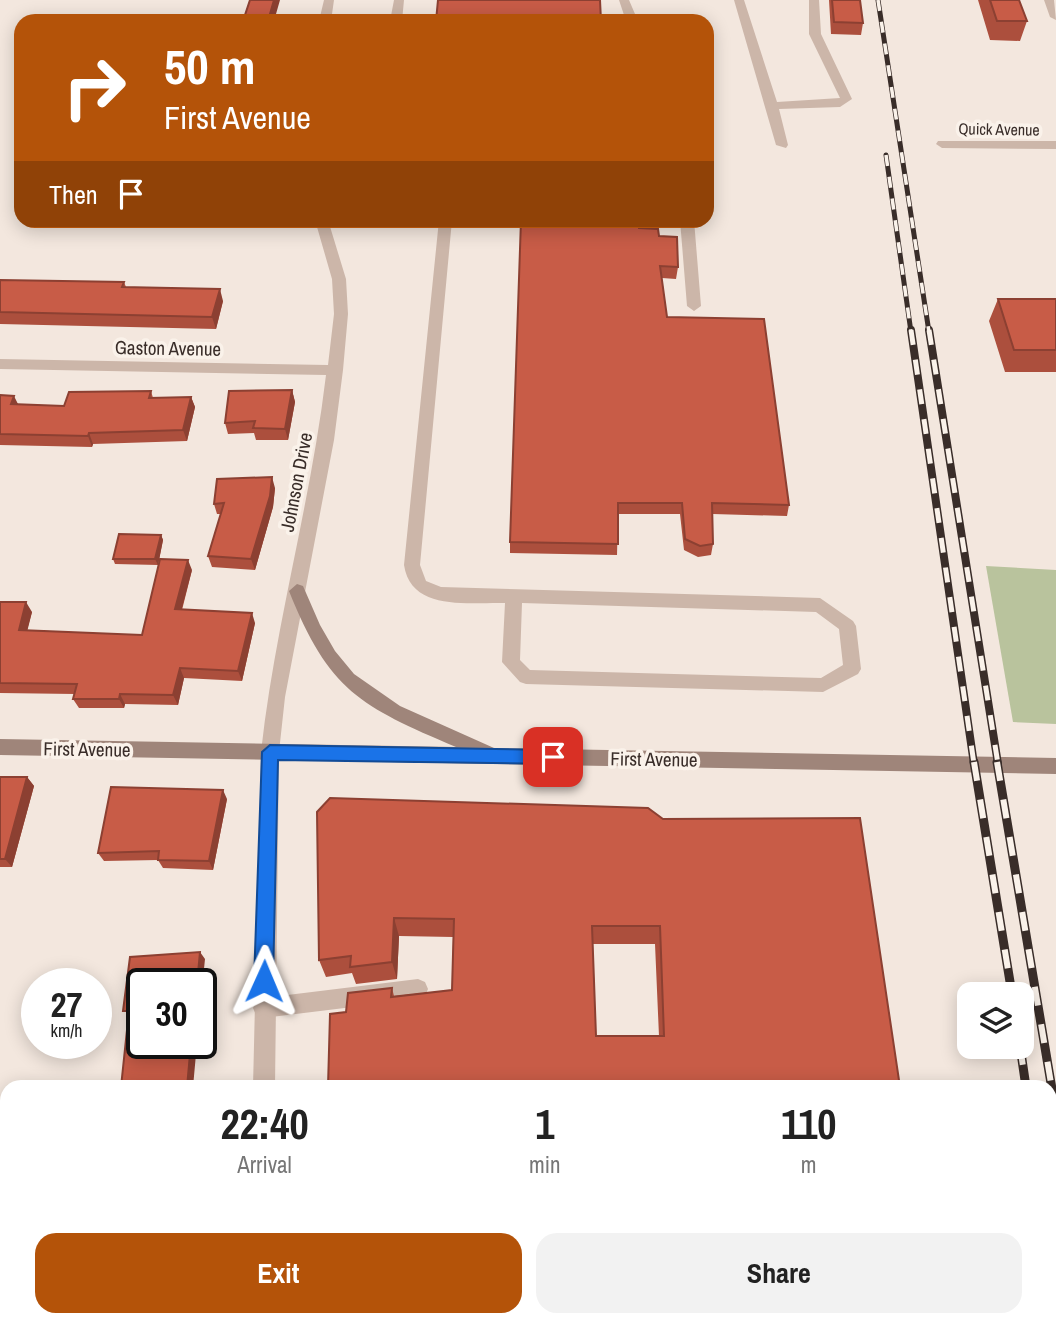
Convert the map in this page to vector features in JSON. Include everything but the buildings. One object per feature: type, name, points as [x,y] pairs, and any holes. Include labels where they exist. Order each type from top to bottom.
[{"type":"street","points":[[740,0],[782,145]]},
{"type":"street","points":[[772,106],[831,104],[846,99],[815,34],[814,0]]},
{"type":"street","points":[[1049,0],[1056,17]]},
{"type":"street","name":"Quick Avenue","points":[[942,144],[1056,145]]},
{"type":"street","name":"Johnson Drive","points":[[264,1080],[263,1008],[270,752],[276,697],[326,440],[341,314],[339,279],[323,228]]},
{"type":"street","points":[[448,228],[413,575],[421,589],[432,593],[820,605],[847,626],[852,669],[823,685],[526,677],[511,662],[514,596]]},
{"type":"street","points":[[688,228],[694,306]]},
{"type":"street","name":"Gaston Avenue","points":[[0,364],[336,370]]},
{"type":"street","points":[[296,591],[308,624],[332,664],[347,681],[371,700],[497,756]]},
{"type":"street","name":"First Avenue","points":[[0,747],[1056,766]]},
{"type":"street","points":[[263,1008],[418,989]]},
{"type":"green space","points":[[986,566],[1056,570],[1056,724],[1013,722]]},
{"type":"railway","points":[[878,0],[929,332]]},
{"type":"railway","points":[[886,155],[911,332]]},
{"type":"railway","points":[[911,330],[974,764]]},
{"type":"railway","points":[[929,330],[998,764]]},
{"type":"railway","points":[[974,762],[1010,982]]},
{"type":"railway","points":[[997,762],[1050,1080]]},
{"type":"railway","points":[[1022,1059],[1025,1080]]},
{"type":"route","points":[[264,981],[270,752],[553,757]]}]
